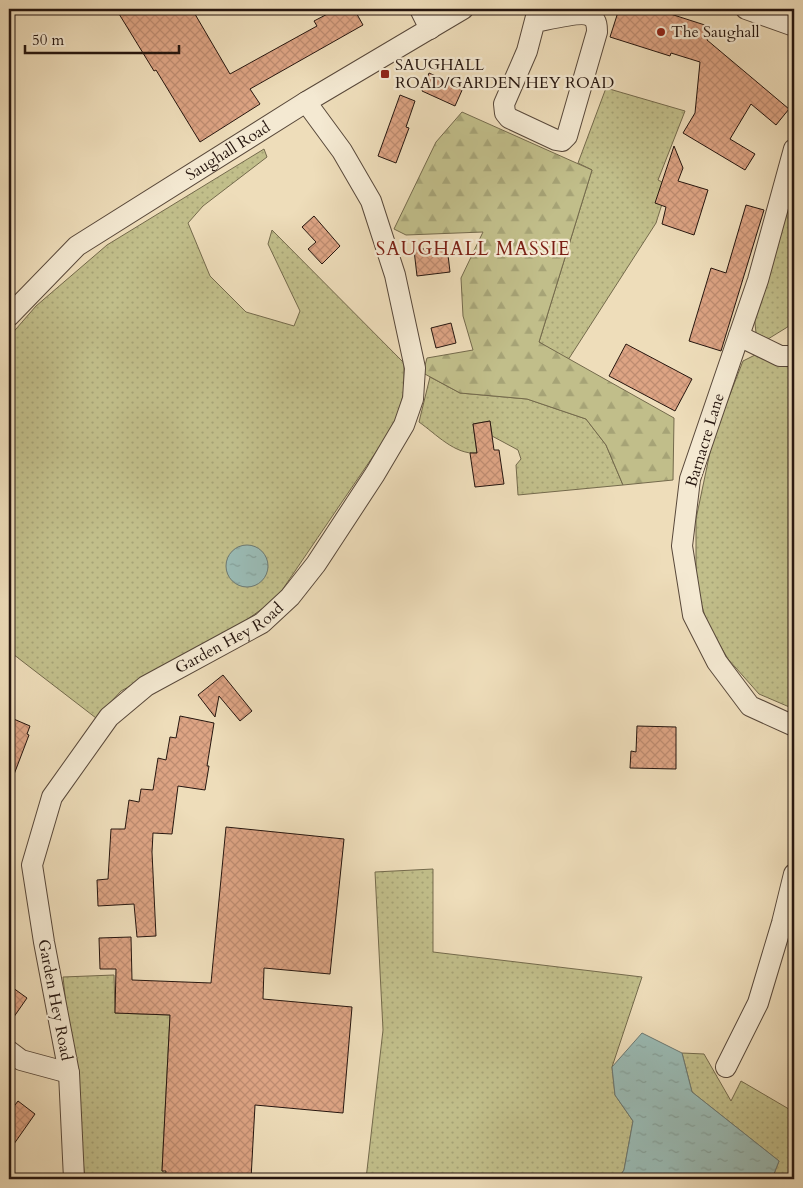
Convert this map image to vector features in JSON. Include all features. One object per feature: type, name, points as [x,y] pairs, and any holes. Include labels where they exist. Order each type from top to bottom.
[{"type":"street","points":[[420,9],[430,29]]},
{"type":"street","name":"Saughall Road","points":[[9,316],[77,246],[306,102],[464,9]]},
{"type":"street","points":[[746,9],[794,26]]},
{"type":"street","points":[[583,14],[592,18],[596,24],[597,32],[567,136],[562,141],[509,118],[505,113],[504,104],[527,50],[536,15],[583,14]]},
{"type":"street","name":"Garden Hey Road","points":[[74,1179],[69,1073],[44,942],[32,865],[52,797],[109,718],[146,686],[262,623],[290,597],[316,564],[375,474],[404,425],[413,399],[415,368],[395,275],[371,201],[342,150],[306,102]]},
{"type":"street","name":"Barnacre Lane","points":[[794,149],[758,280],[690,478],[682,546],[693,615],[718,662],[750,706],[794,726]]},
{"type":"street","points":[[739,336],[780,356],[794,356]]},
{"type":"street","points":[[726,1067],[758,1003],[782,923],[794,874]]},
{"type":"street","points":[[9,1051],[21,1060],[69,1073]]},
{"type":"green space","points":[[606,88],[685,111],[658,180],[668,185],[656,223],[568,360],[539,342],[592,170],[578,163]]},
{"type":"green space","points":[[462,112],[592,170],[539,342],[674,418],[673,480],[623,485],[606,445],[586,419],[527,399],[460,393],[423,373],[427,358],[473,350],[463,316],[461,278],[483,232],[406,235],[394,229],[436,142]]},
{"type":"green space","points":[[264,149],[267,157],[203,206],[188,223],[210,276],[246,312],[294,326],[300,311],[268,244],[272,230],[404,363],[404,392],[395,424],[276,599],[235,628],[121,691],[96,718],[9,651],[9,337],[36,306],[107,245]]},
{"type":"green space","points":[[794,191],[794,323],[768,339],[756,333],[754,313]]},
{"type":"green space","points":[[759,353],[794,363],[794,709],[759,694],[728,659],[707,623],[696,586],[696,519],[713,438],[743,361]]},
{"type":"green space","points":[[430,377],[460,393],[527,399],[586,419],[606,445],[623,485],[518,495],[516,465],[521,459],[518,450],[492,436],[490,421],[473,424],[477,453],[461,451],[453,447],[419,422]]},
{"type":"green space","points":[[433,869],[433,952],[642,977],[612,1067],[615,1095],[633,1121],[624,1170],[618,1179],[366,1179],[383,1030],[375,872]]},
{"type":"green space","points":[[114,975],[115,1013],[170,1015],[162,1171],[165,1173],[165,1179],[85,1179],[63,977]]},
{"type":"green space","points":[[682,1053],[704,1054],[731,1101],[741,1081],[794,1112],[794,1179],[772,1179],[779,1161],[692,1092]]},
{"type":"water","points":[[251,545],[259,548],[265,554],[268,566],[265,578],[259,584],[243,587],[235,584],[229,578],[226,562],[229,554],[235,548]]},
{"type":"water","points":[[642,1033],[682,1053],[692,1092],[779,1161],[772,1179],[618,1179],[624,1170],[633,1121],[615,1095],[612,1067]]},
{"type":"building","points":[[116,9],[192,9],[230,74],[317,26],[314,21],[337,9],[354,9],[363,25],[250,89],[260,104],[200,142]]},
{"type":"building","points":[[619,9],[655,9],[711,27],[707,40],[789,109],[776,125],[751,104],[730,139],[755,154],[745,170],[683,133],[695,113],[700,62],[671,53],[670,56],[610,37]]},
{"type":"building","points":[[429,73],[463,88],[455,106],[422,91]]},
{"type":"building","points":[[400,95],[415,101],[406,127],[409,128],[396,163],[378,156]]},
{"type":"building","points":[[674,146],[683,168],[678,181],[708,190],[694,235],[662,224],[666,207],[655,203]]},
{"type":"building","points":[[746,205],[764,210],[721,351],[689,341],[711,268],[726,273]]},
{"type":"building","points":[[314,216],[340,246],[322,264],[308,249],[316,242],[302,227]]},
{"type":"building","points":[[447,246],[450,272],[417,276],[414,250]]},
{"type":"building","points":[[451,323],[456,343],[436,348],[431,328]]},
{"type":"building","points":[[626,344],[692,379],[675,411],[609,376]]},
{"type":"building","points":[[490,421],[494,450],[499,450],[504,484],[475,487],[470,453],[477,453],[473,424]]},
{"type":"building","points":[[223,675],[252,711],[240,721],[219,696],[215,717],[198,695]]},
{"type":"building","points":[[180,716],[214,723],[205,790],[178,786],[172,834],[153,833],[152,852],[156,936],[137,937],[134,904],[98,906],[97,880],[108,879],[111,829],[125,829],[129,800],[139,802],[141,789],[153,790],[158,758],[166,760],[170,737],[176,738]]},
{"type":"building","points":[[9,717],[30,726],[27,734],[29,735],[10,785]]},
{"type":"building","points":[[637,726],[676,727],[676,769],[630,768],[631,751],[636,752]]},
{"type":"building","points":[[226,827],[344,839],[330,974],[264,968],[263,999],[352,1007],[343,1113],[255,1105],[251,1179],[165,1179],[166,1171],[162,1171],[170,1015],[115,1013],[116,969],[100,969],[99,938],[131,937],[132,980],[211,983]]},
{"type":"building","points":[[9,985],[27,998],[9,1024]]},
{"type":"building","points":[[18,1101],[35,1114],[9,1151],[9,1113]]},
{"type":"place","name":"The Saughall","points":[[661,32]]},
{"type":"place","name":"SAUGHALL ROAD/GARDEN HEY ROAD","points":[[385,74]]},
{"type":"district","name":"SAUGHALL MASSIE","points":[[473,249]]}]
